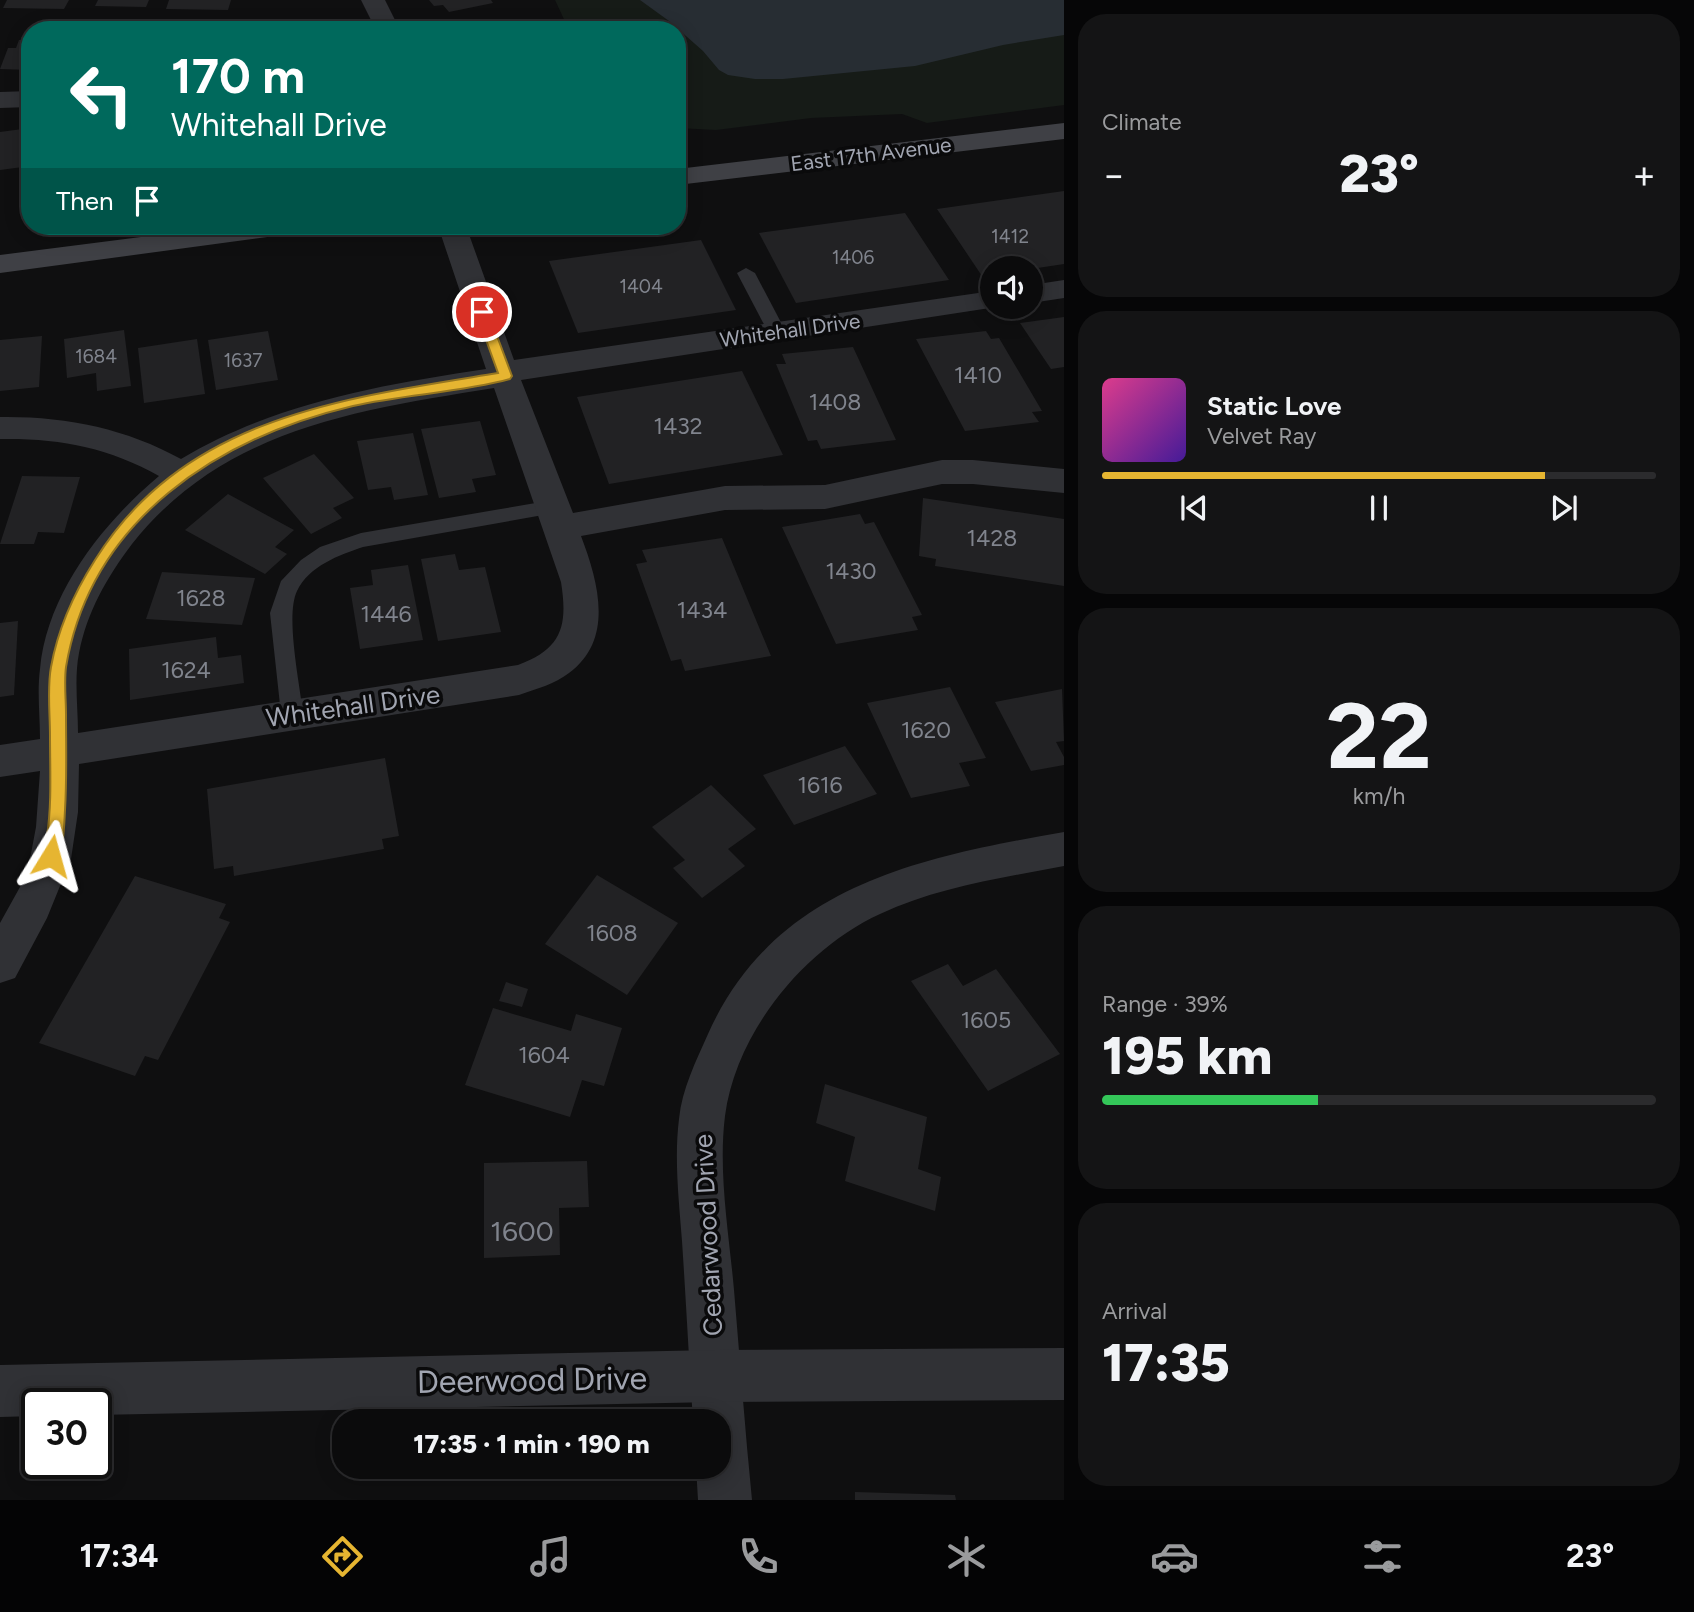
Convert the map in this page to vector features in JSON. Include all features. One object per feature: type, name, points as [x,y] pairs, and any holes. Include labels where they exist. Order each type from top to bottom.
[{"type":"main road","name":"East 17th Avenue","points":[[686,176],[1064,131]]},
{"type":"main road","points":[[0,264],[221,235]]},
{"type":"street","points":[[373,0],[384,21]]},
{"type":"street","points":[[0,100],[21,99]]},
{"type":"street","name":"Whitehall Drive","points":[[0,761],[519,680],[548,670],[568,653],[575,641],[582,616],[579,589],[557,517],[455,235]]},
{"type":"street","points":[[1043,292],[1064,289]]},
{"type":"street","name":"Whitehall Drive","points":[[505,374],[980,302]]},
{"type":"street","points":[[0,964],[33,901],[51,856],[56,832],[58,669],[68,629],[86,586],[132,518],[182,474],[242,438],[315,411],[353,401],[505,374]]},
{"type":"street","points":[[0,429],[50,428],[93,435],[130,446],[182,474]]},
{"type":"street","points":[[557,517],[714,500],[850,494],[920,475],[942,472],[973,472],[1064,481]]},
{"type":"street","name":"Cedarwood Drive","points":[[717,1399],[700,1159],[704,1107],[717,1063],[735,1025],[759,987],[797,945],[846,909],[896,887],[930,877],[1064,849]]},
{"type":"street","name":"Deerwood Drive","points":[[0,1391],[717,1399],[1064,1374]]},
{"type":"street","points":[[723,1479],[725,1500]]},
{"type":"lane","points":[[746,273],[776,332]]},
{"type":"lane","points":[[292,714],[281,613],[288,587],[308,565],[327,552],[361,540],[557,517]]},
{"type":"shaded area","points":[[555,0],[1064,0],[1064,105],[927,123],[902,114],[811,118],[716,130],[686,128],[686,21],[565,21]]},
{"type":"shaded area","points":[[640,0],[1064,0],[1064,35],[1003,45],[915,66],[783,79],[728,75],[719,70],[686,36],[686,21],[669,21]]},
{"type":"building","points":[[7,0],[69,0],[64,9],[3,8]]},
{"type":"building","points":[[98,0],[149,0],[146,7],[95,6]]},
{"type":"building","points":[[169,0],[231,0],[228,10],[166,9]]},
{"type":"building","points":[[429,0],[491,0],[493,3],[449,12],[443,5],[434,6]]},
{"type":"building","points":[[21,40],[21,70],[0,69],[8,48],[16,48]]},
{"type":"building","points":[[21,129],[21,167],[0,170],[0,132]]},
{"type":"building","points":[[1064,191],[1064,264],[1043,267],[1043,256],[980,256],[980,273],[937,209]]},
{"type":"building","points":[[905,213],[949,280],[796,303],[759,233]]},
{"type":"building","points":[[701,240],[736,310],[578,333],[549,261]]},
{"type":"building","points":[[1064,317],[1064,367],[1051,369],[1020,323]]},
{"type":"building","points":[[124,330],[131,386],[97,391],[96,373],[67,378],[64,339]]},
{"type":"building","points":[[268,331],[278,380],[216,390],[208,340]]},
{"type":"building","points":[[986,331],[991,339],[999,338],[1042,411],[1032,412],[1039,422],[965,431],[916,339]]},
{"type":"building","points":[[42,336],[39,387],[0,391],[0,340]]},
{"type":"building","points":[[197,339],[205,394],[144,403],[138,348]]},
{"type":"building","points":[[853,347],[896,440],[821,449],[817,440],[808,441],[776,364],[786,364],[782,354]]},
{"type":"building","points":[[742,371],[783,455],[609,484],[577,397]]},
{"type":"building","points":[[480,421],[496,475],[472,479],[476,492],[439,498],[421,429]]},
{"type":"building","points":[[413,433],[428,495],[394,500],[391,487],[368,490],[357,441]]},
{"type":"building","points":[[314,454],[354,498],[333,508],[342,518],[311,534],[263,478]]},
{"type":"building","points":[[22,476],[80,477],[64,533],[38,532],[34,544],[0,544]]},
{"type":"building","points":[[228,494],[294,530],[275,547],[287,554],[265,574],[185,530]]},
{"type":"building","points":[[923,498],[1064,519],[1064,586],[935,566],[936,559],[919,556]]},
{"type":"building","points":[[860,514],[865,524],[874,522],[922,615],[912,617],[918,630],[836,644],[782,527]]},
{"type":"building","points":[[722,538],[771,656],[685,671],[681,659],[671,661],[636,564],[647,562],[642,550]]},
{"type":"building","points":[[455,554],[459,570],[485,567],[501,632],[438,641],[421,559]]},
{"type":"building","points":[[408,565],[423,640],[360,649],[350,588],[373,585],[371,570]]},
{"type":"building","points":[[162,572],[255,578],[242,625],[146,619]]},
{"type":"building","points":[[18,621],[14,695],[0,697],[0,623]]},
{"type":"building","points":[[216,637],[218,658],[241,655],[244,683],[130,700],[129,649]]},
{"type":"building","points":[[950,687],[986,758],[959,763],[970,786],[911,798],[867,703]]},
{"type":"building","points":[[1062,689],[1064,741],[1056,742],[1064,757],[1064,765],[1031,771],[995,702]]},
{"type":"building","points":[[845,746],[877,794],[794,825],[763,775]]},
{"type":"building","points":[[385,758],[399,836],[382,839],[384,849],[234,876],[233,866],[214,869],[207,789]]},
{"type":"building","points":[[711,785],[756,829],[728,849],[745,866],[702,898],[673,868],[685,860],[652,827]]},
{"type":"building","points":[[597,875],[678,923],[627,995],[545,944]]},
{"type":"building","points":[[135,876],[226,904],[219,918],[230,922],[158,1060],[145,1056],[135,1076],[39,1043]]},
{"type":"building","points":[[948,964],[963,986],[996,969],[1060,1054],[988,1091],[911,981]]},
{"type":"building","points":[[506,982],[528,989],[522,1007],[499,1001]]},
{"type":"building","points":[[493,1008],[571,1031],[576,1014],[622,1028],[604,1086],[582,1080],[570,1117],[465,1085]]},
{"type":"building","points":[[825,1084],[927,1117],[918,1169],[941,1177],[935,1211],[845,1181],[855,1137],[816,1123]]},
{"type":"building","points":[[587,1161],[589,1207],[559,1208],[560,1255],[484,1258],[484,1163]]},
{"type":"building","points":[[855,1492],[955,1495],[956,1500],[855,1500]]},
{"type":"route","points":[[51,856],[56,832],[58,783],[58,669],[68,629],[86,586],[132,518],[182,474],[216,452],[279,422],[353,401],[505,376],[482,312]]}]
